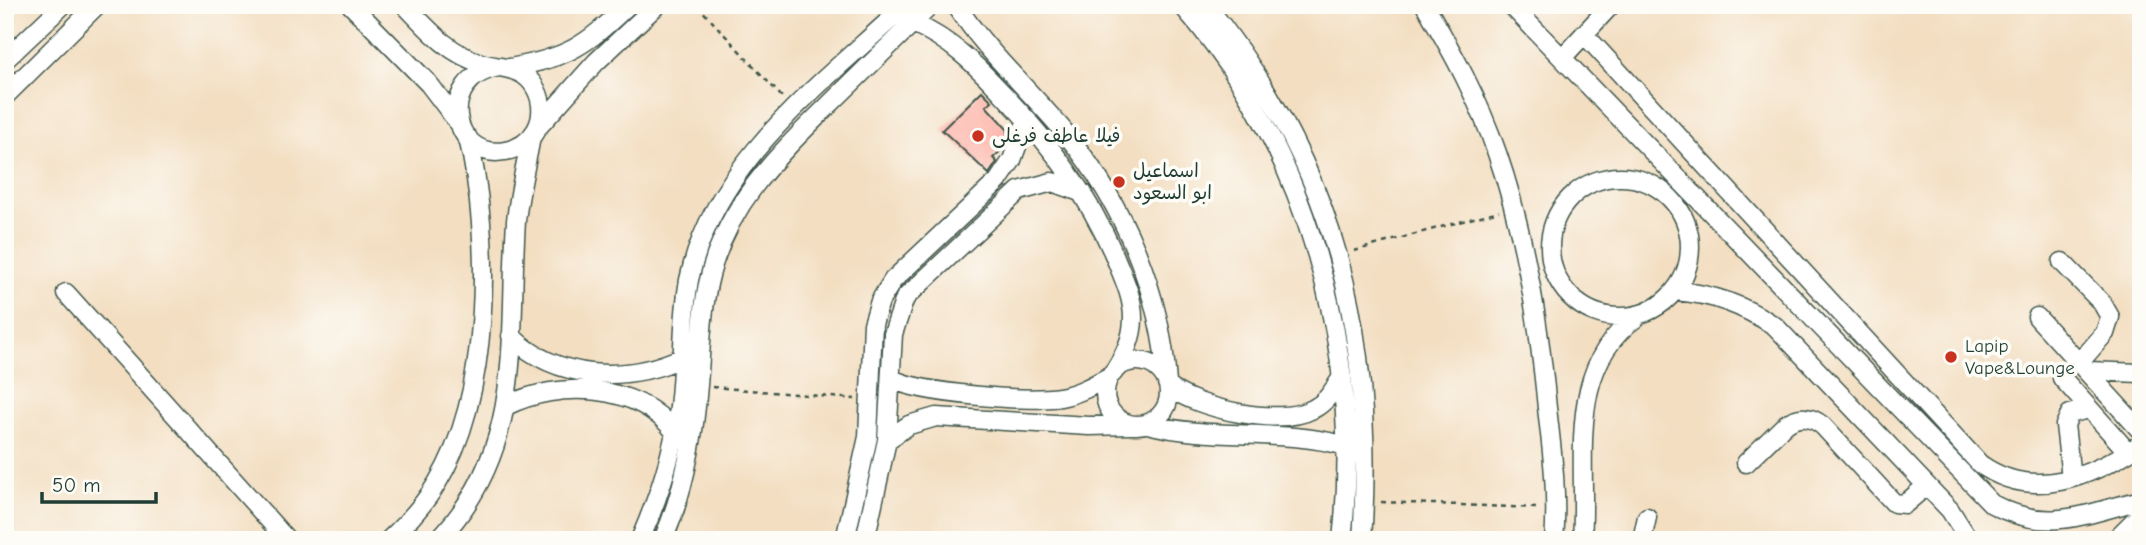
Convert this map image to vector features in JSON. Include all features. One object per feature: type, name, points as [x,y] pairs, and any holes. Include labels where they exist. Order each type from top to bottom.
[{"type":"main road","points":[[2118,540],[2141,516]]},
{"type":"street","points":[[5,60],[63,5]]},
{"type":"street","points":[[5,96],[97,5]]},
{"type":"street","points":[[351,5],[429,85],[477,146],[500,152],[522,145],[596,62],[657,5]]},
{"type":"street","points":[[389,540],[423,504],[437,484],[459,438],[472,389],[480,323],[482,242],[480,202],[464,131],[456,111],[464,85],[473,75],[504,67],[543,62],[581,46],[628,5]]},
{"type":"street","points":[[640,540],[662,486],[675,432],[689,282],[709,219],[744,162],[906,5]]},
{"type":"street","points":[[663,540],[687,470],[708,282],[715,256],[738,207],[770,164],[932,5]]},
{"type":"street","points":[[887,440],[909,425],[936,417],[1088,426],[1139,424],[1165,409],[1168,385],[1164,341],[1155,301],[1141,263],[1104,188],[1066,134],[982,39],[956,5]]},
{"type":"street","points":[[1182,5],[1248,98],[1292,186],[1321,268],[1342,377],[1346,446],[1342,540]]},
{"type":"street","points":[[1425,5],[1473,92],[1497,152],[1513,207],[1544,371],[1556,508],[1553,540]]},
{"type":"street","points":[[1511,5],[1992,505],[2014,516],[2039,521],[2064,520],[2141,500]]},
{"type":"street","points":[[1562,58],[1611,5]]},
{"type":"street","points":[[409,7],[449,48],[465,58],[504,67],[528,78],[535,86],[541,107],[517,218],[506,406],[497,444],[477,489],[438,540]]},
{"type":"street","points":[[1214,10],[1276,107],[1321,204],[1339,255],[1352,309],[1363,377],[1362,540]]},
{"type":"street","points":[[913,23],[960,50],[1027,119],[1054,149],[1100,223],[1132,304],[1128,347],[1106,386],[1108,406],[1121,421],[1197,434],[1312,439],[1346,446]]},
{"type":"street","points":[[1584,34],[1980,464],[2001,477],[2028,485],[2071,478],[2134,448],[2087,409],[2062,378]]},
{"type":"street","points":[[845,540],[862,473],[872,400],[873,324],[880,301],[893,281],[998,181],[1012,160],[1027,119]]},
{"type":"street","points":[[1617,176],[1634,178],[1650,183],[1673,201],[1686,222],[1690,246],[1687,270],[1675,291],[1653,310],[1620,318],[1601,315],[1583,307],[1567,294],[1557,278],[1551,260],[1553,225],[1560,209],[1585,186],[1617,176]]},
{"type":"street","points":[[865,540],[887,440],[895,322],[913,288],[1019,191],[1029,185],[1052,182],[1083,192]]},
{"type":"street","points":[[1673,201],[1685,186]]},
{"type":"street","points":[[1525,265],[1551,260]]},
{"type":"street","points":[[2062,262],[2102,303],[2110,317],[2105,333],[2084,367]]},
{"type":"street","points":[[1675,291],[1720,298],[1741,305],[1774,326],[1950,510],[1969,540]]},
{"type":"street","points":[[66,293],[287,540]]},
{"type":"street","points":[[1582,540],[1584,423],[1589,383],[1607,343],[1640,315]]},
{"type":"street","points":[[2037,317],[2141,431]]},
{"type":"street","points":[[511,336],[538,358],[569,369],[633,373],[683,357]]},
{"type":"street","points":[[892,379],[925,391],[1044,398],[1072,394],[1112,374],[1129,362],[1147,363],[1156,368],[1168,385],[1197,404],[1219,411],[1291,415],[1313,410],[1322,404],[1342,377]]},
{"type":"street","points":[[2084,367],[2141,373]]},
{"type":"street","points":[[506,406],[527,397],[553,392],[614,393],[649,407],[675,432]]},
{"type":"street","points":[[2071,478],[2065,425],[2070,414],[2087,409]]},
{"type":"street","points":[[1746,463],[1793,419],[1809,418],[1823,426],[1894,503],[1905,504],[1926,486]]},
{"type":"street","points":[[1642,540],[1647,517]]},
{"type":"path","points":[[697,5],[795,110]]},
{"type":"path","points":[[1339,255],[1513,207]]},
{"type":"path","points":[[698,386],[872,400]]},
{"type":"path","points":[[1364,502],[1556,508]]},
{"type":"building","name":"فيلا عاطف فرغلى","points":[[982,91],[992,101],[986,106],[1008,130],[1005,147],[993,158],[997,162],[989,174],[942,130]]},
{"type":"place","name":"فيلا عاطف فرغلى","points":[[978,136]]},
{"type":"place","name":"اسماعيل ابو السعود","points":[[1119,182]]},
{"type":"place","name":"Lapip Vape&Lounge","points":[[1951,357]]}]
